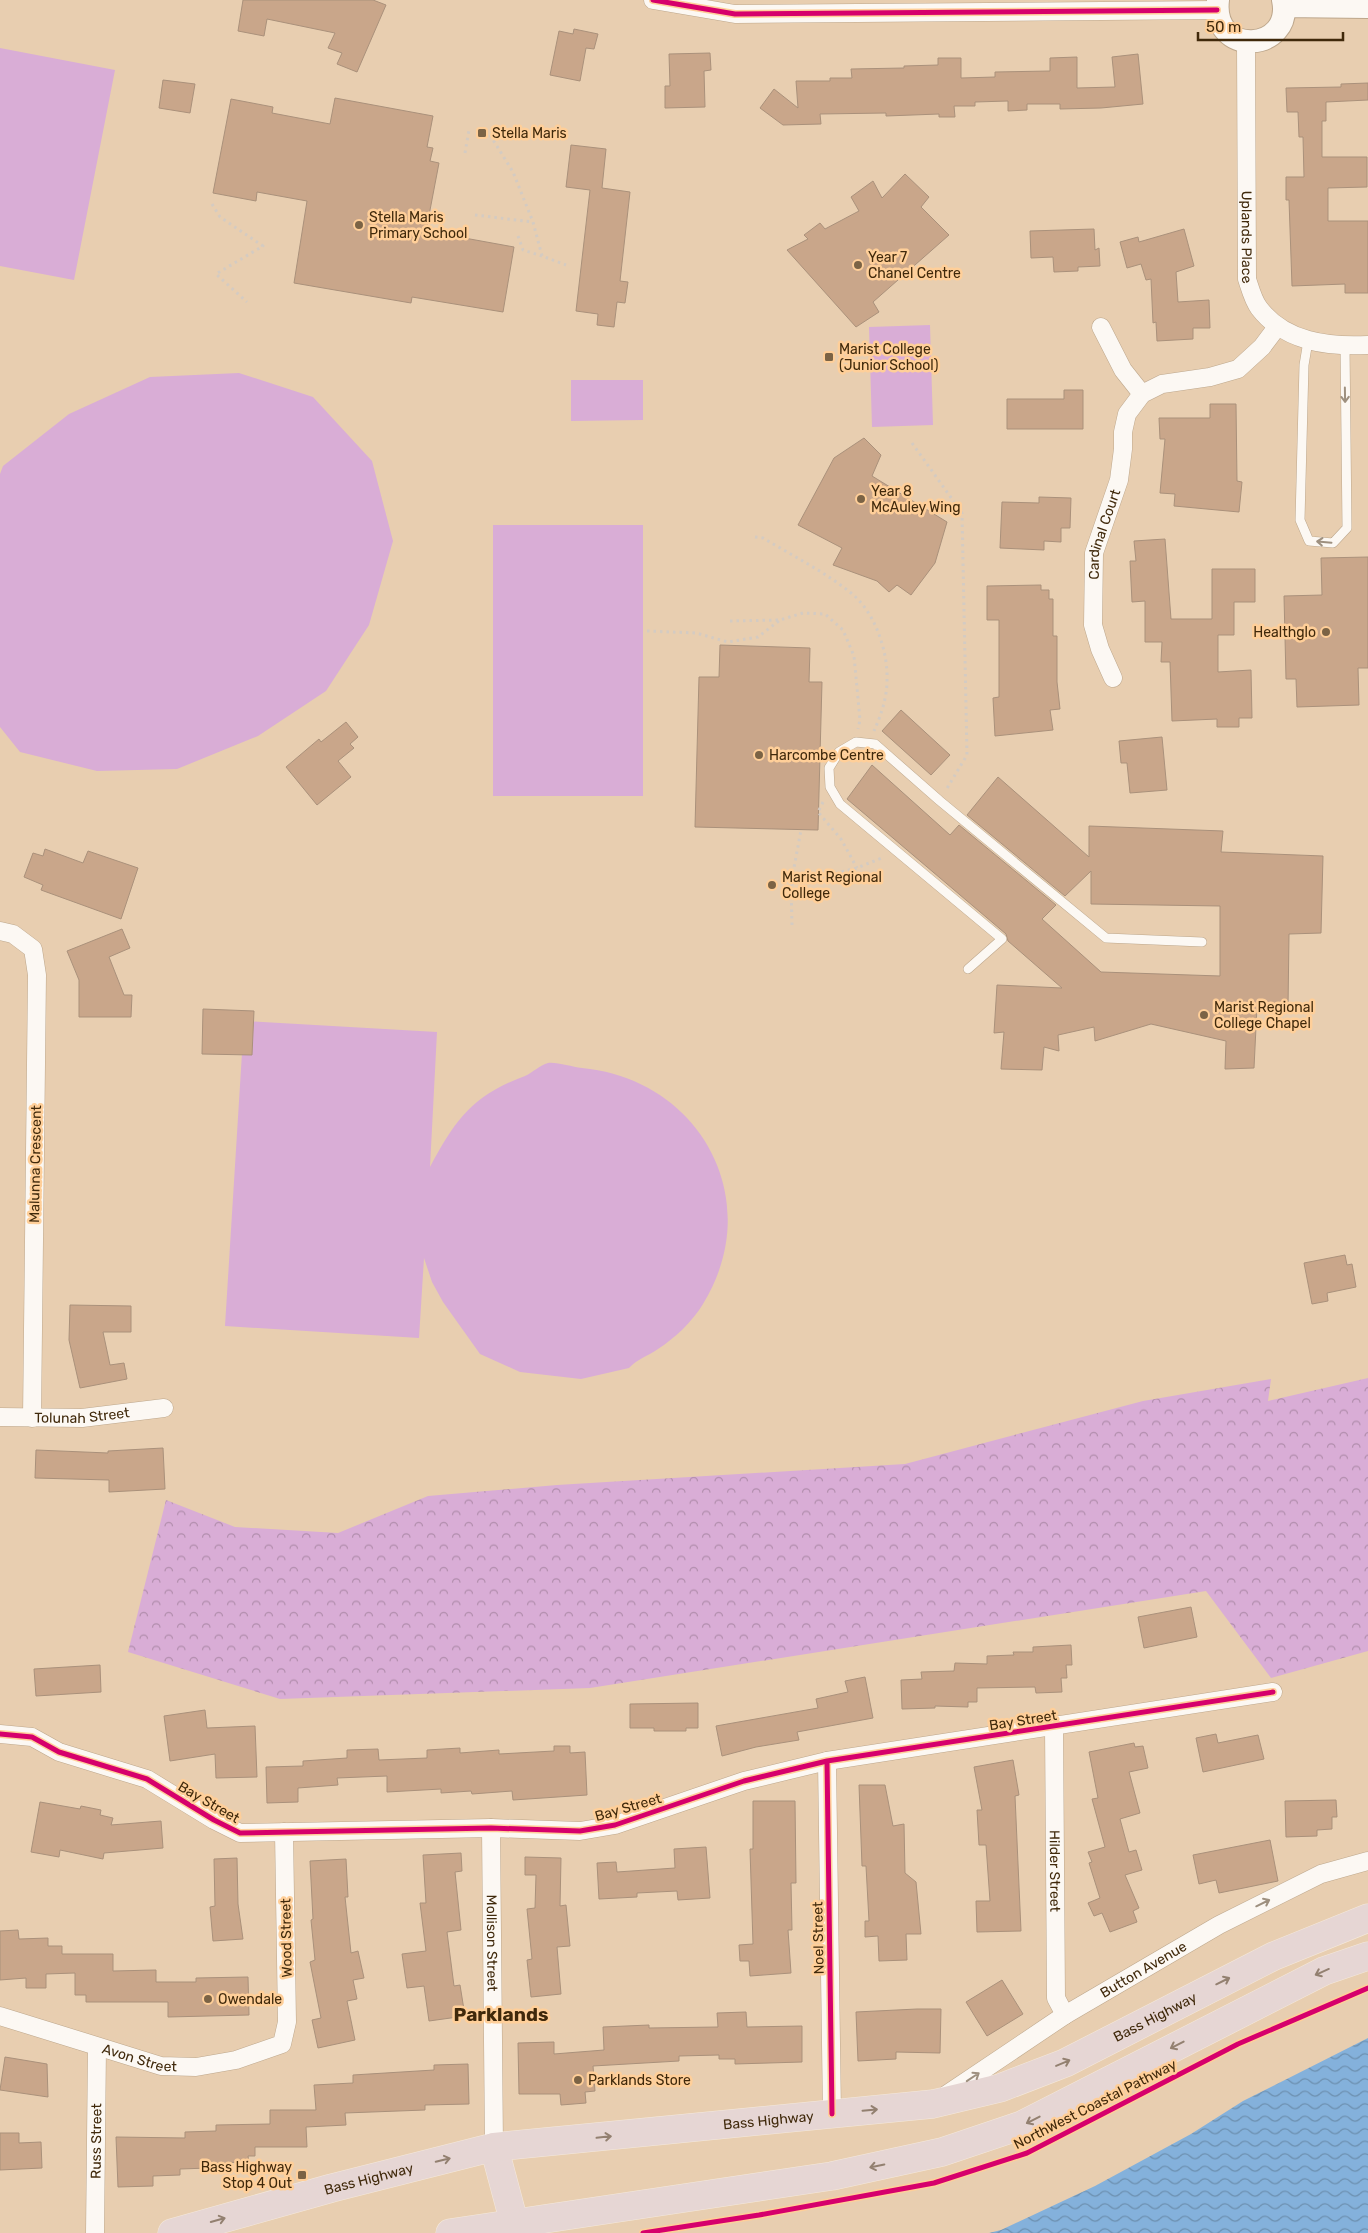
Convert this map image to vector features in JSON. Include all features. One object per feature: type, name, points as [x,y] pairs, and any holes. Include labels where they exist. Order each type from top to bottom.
[{"type":"highway","name":"Bass Highway","points":[[172,2233],[310,2194],[494,2147],[933,2104],[1000,2088],[1065,2062],[1274,1956],[1368,1918]]},
{"type":"highway","points":[[450,2233],[832,2176],[942,2152],[1022,2125],[1324,1970],[1368,1956]]},
{"type":"highway","points":[[494,2147],[514,2222]]},
{"type":"street","points":[[654,0],[735,14],[859,7],[1218,5],[1223,27],[1237,39],[1246,42],[1266,39],[1274,33],[1283,16],[1283,3],[1368,8]]},
{"type":"street","name":"Uplands Place","points":[[1246,42],[1247,279],[1257,307],[1277,327],[1308,341],[1345,346],[1368,345]]},
{"type":"street","points":[[1101,326],[1123,370],[1142,394]]},
{"type":"street","name":"Cardinal Court","points":[[1113,678],[1100,649],[1093,625],[1094,553],[1119,480],[1123,432],[1127,414],[1142,394],[1162,384],[1210,377],[1238,369],[1262,347],[1277,327]]},
{"type":"street","name":"Malunna Crescent","points":[[0,931],[13,934],[33,949],[37,975],[32,1418]]},
{"type":"street","name":"Tolunah Street","points":[[0,1417],[82,1418],[164,1408]]},
{"type":"street","name":"Bay Street","points":[[0,1734],[32,1737],[59,1752],[147,1779],[214,1820],[240,1833],[491,1828],[580,1831],[615,1824],[744,1781],[827,1761],[1273,1692]]},
{"type":"street","name":"Hilder Street","points":[[1054,1726],[1056,1998],[1064,2015]]},
{"type":"street","name":"Noel Street","points":[[827,1761],[832,2114]]},
{"type":"street","name":"Mollison Street","points":[[491,1828],[494,2147]]},
{"type":"street","name":"Wood Street","points":[[282,2044],[287,2022],[284,1832]]},
{"type":"street","name":"Button Avenue","points":[[933,2104],[1064,2015],[1219,1925],[1321,1874],[1368,1861]]},
{"type":"street","name":"Avon Street","points":[[0,2016],[161,2066],[196,2067],[236,2060],[282,2044]]},
{"type":"street","name":"Russ Street","points":[[95,2233],[96,2047]]},
{"type":"lane","points":[[1308,341],[1304,365],[1300,520],[1309,541],[1333,543],[1347,528],[1345,346]]},
{"type":"lane","points":[[968,969],[1002,939],[840,804],[830,787],[829,768],[839,752],[856,742],[876,744],[940,801],[1106,938],[1202,942]]},
{"type":"path","points":[[465,153],[469,130]]},
{"type":"path","points":[[490,135],[513,172],[533,222],[542,256]]},
{"type":"path","points":[[212,204],[220,217],[263,246],[216,274],[247,302]]},
{"type":"path","points":[[475,215],[533,222]]},
{"type":"path","points":[[518,236],[524,250],[566,265]]},
{"type":"path","points":[[912,443],[962,513],[967,755],[940,801]]},
{"type":"path","points":[[755,537],[764,538],[853,594],[869,615],[879,634],[887,678],[881,714],[869,744]]},
{"type":"path","points":[[730,621],[780,620],[803,613],[825,614],[844,630],[854,656],[860,720],[856,742]]},
{"type":"path","points":[[647,631],[696,632],[728,642],[758,637],[780,620]]},
{"type":"path","points":[[830,787],[818,812],[841,839],[857,868]]},
{"type":"path","points":[[792,925],[791,884],[801,830]]},
{"type":"path","points":[[791,884],[857,868],[898,852]]},
{"type":"green space","points":[[0,48],[115,70],[74,280],[0,266]]},
{"type":"green space","points":[[930,325],[933,425],[872,427],[869,327]]},
{"type":"green space","points":[[239,373],[313,397],[372,461],[393,541],[369,625],[326,691],[258,736],[177,769],[97,771],[20,752],[0,727],[0,474],[3,466],[69,414],[150,377]]},
{"type":"green space","points":[[571,380],[643,380],[643,420],[571,421]]},
{"type":"green space","points":[[493,525],[643,525],[643,796],[493,796]]},
{"type":"green space","points":[[244,1021],[437,1032],[430,1167],[448,1136],[467,1111],[507,1083],[528,1075],[548,1063],[624,1077],[660,1095],[689,1120],[711,1151],[724,1187],[728,1225],[721,1264],[703,1304],[677,1335],[629,1368],[581,1379],[520,1372],[480,1354],[443,1302],[432,1282],[424,1258],[419,1338],[225,1326]]},
{"type":"green space","points":[[1368,1378],[1368,1651],[1271,1678],[1206,1591],[590,1688],[280,1699],[128,1652],[166,1500],[235,1527],[338,1533],[428,1496],[557,1485],[905,1464],[1143,1401],[1271,1379],[1268,1401]]},
{"type":"water","points":[[1368,2038],[1368,2233],[989,2233],[1001,2230],[1095,2186],[1191,2134],[1243,2101]]},
{"type":"building","points":[[243,0],[373,0],[386,5],[357,72],[337,64],[342,53],[328,48],[335,33],[267,19],[264,36],[238,31]]},
{"type":"building","points":[[574,29],[598,34],[594,49],[586,48],[580,81],[550,75],[559,31],[573,34]]},
{"type":"building","points":[[710,53],[711,70],[704,71],[705,107],[665,108],[665,86],[670,86],[669,54]]},
{"type":"building","points":[[1138,54],[1143,104],[1060,109],[1060,104],[1027,104],[1027,110],[1008,111],[1008,101],[975,102],[975,106],[954,106],[955,117],[939,117],[939,114],[886,116],[886,113],[820,114],[821,124],[783,125],[760,108],[774,89],[798,108],[796,81],[830,81],[830,78],[852,78],[851,69],[938,65],[938,58],[961,58],[961,78],[995,77],[995,72],[1050,71],[1050,58],[1077,57],[1077,88],[1115,87],[1112,57]]},
{"type":"building","points":[[163,80],[195,84],[190,113],[159,108]]},
{"type":"building","points":[[1368,83],[1368,100],[1326,102],[1326,121],[1322,121],[1322,157],[1367,157],[1367,187],[1328,188],[1328,221],[1368,221],[1368,293],[1345,293],[1345,284],[1292,286],[1289,200],[1286,200],[1286,177],[1304,177],[1303,137],[1299,137],[1298,112],[1287,112],[1286,88],[1341,87],[1341,84]]},
{"type":"building","points":[[335,98],[433,116],[427,147],[433,148],[430,161],[439,163],[426,231],[514,247],[503,312],[412,297],[411,303],[294,283],[307,201],[257,192],[256,201],[213,193],[231,99],[273,107],[272,113],[330,124]]},
{"type":"building","points":[[571,145],[606,149],[602,188],[630,192],[620,281],[628,282],[625,303],[617,302],[614,327],[597,325],[598,314],[576,311],[590,190],[566,187]]},
{"type":"building","name":"Year 7 Chanel Centre","points":[[905,174],[929,197],[921,207],[949,235],[873,302],[879,312],[856,327],[787,250],[808,239],[804,235],[820,223],[825,229],[859,211],[851,197],[873,181],[882,198]]},
{"type":"building","points":[[1094,229],[1095,250],[1099,248],[1100,266],[1078,267],[1078,271],[1054,272],[1053,257],[1031,258],[1030,231]]},
{"type":"building","points":[[1184,229],[1194,266],[1176,272],[1178,302],[1209,300],[1210,328],[1193,328],[1193,339],[1157,341],[1156,322],[1153,323],[1151,279],[1146,280],[1141,264],[1127,268],[1120,242],[1138,237],[1139,242]]},
{"type":"building","points":[[1064,390],[1083,390],[1083,429],[1007,429],[1007,399],[1064,399]]},
{"type":"building","points":[[1210,404],[1236,404],[1237,481],[1242,482],[1239,512],[1174,506],[1175,494],[1160,493],[1165,439],[1160,439],[1159,418],[1210,418]]},
{"type":"building","name":"Year 8 McAuley Wing","points":[[864,438],[881,455],[872,476],[947,522],[935,563],[911,595],[897,585],[889,592],[877,581],[833,565],[842,548],[798,525],[834,458]]},
{"type":"building","points":[[1039,497],[1071,498],[1070,528],[1061,528],[1061,542],[1044,541],[1044,550],[1000,548],[1002,502],[1039,503]]},
{"type":"building","points":[[1165,539],[1171,619],[1212,619],[1212,569],[1255,569],[1255,602],[1234,602],[1234,635],[1218,635],[1218,672],[1251,670],[1252,718],[1239,718],[1239,727],[1217,727],[1217,719],[1172,721],[1170,662],[1161,662],[1162,642],[1145,642],[1145,601],[1132,602],[1130,561],[1136,561],[1134,541]]},
{"type":"building","name":"Healthglo","points":[[1368,557],[1368,668],[1358,668],[1359,705],[1297,707],[1296,679],[1286,679],[1284,596],[1322,595],[1321,558]]},
{"type":"building","points":[[1041,585],[1041,590],[1049,590],[1049,599],[1053,599],[1053,636],[1057,636],[1057,682],[1060,709],[1050,710],[1053,730],[995,736],[993,698],[999,697],[999,620],[987,620],[987,586]]},
{"type":"building","name":"Harcombe Centre","points":[[720,645],[810,648],[809,682],[822,682],[818,830],[695,827],[699,677],[719,677]]},
{"type":"building","points":[[901,710],[950,755],[931,775],[882,731]]},
{"type":"building","points":[[346,722],[358,737],[350,744],[354,748],[338,761],[351,777],[317,805],[286,767],[319,739],[321,742]]},
{"type":"building","points":[[1162,737],[1167,790],[1130,793],[1127,763],[1121,763],[1119,741]]},
{"type":"building","points":[[872,765],[950,835],[959,825],[1056,905],[1042,919],[1101,972],[1220,976],[1220,906],[1091,904],[1091,871],[1065,896],[967,815],[998,777],[1089,857],[1089,826],[1223,831],[1221,852],[1323,856],[1321,933],[1289,934],[1288,1008],[1257,1007],[1254,1068],[1225,1069],[1226,1041],[1151,1024],[1095,1041],[1094,1027],[1058,1035],[1059,1051],[1044,1047],[1042,1070],[1001,1069],[1004,1032],[994,1033],[997,985],[1062,988],[1008,941],[1006,934],[847,799]]},
{"type":"building","points":[[45,849],[83,863],[88,851],[138,868],[121,919],[41,890],[43,885],[24,877],[33,853],[43,856]]},
{"type":"building","points":[[122,929],[130,948],[109,957],[124,995],[132,995],[131,1017],[79,1017],[79,980],[67,951]]},
{"type":"building","points":[[203,1009],[254,1011],[252,1055],[202,1054]]},
{"type":"building","points":[[1345,1255],[1347,1265],[1352,1264],[1356,1287],[1327,1293],[1328,1301],[1312,1304],[1304,1263]]},
{"type":"building","points":[[70,1305],[131,1306],[131,1332],[103,1332],[110,1365],[124,1363],[127,1379],[80,1388],[69,1340]]},
{"type":"building","points":[[163,1448],[165,1489],[109,1492],[109,1480],[35,1478],[36,1450],[108,1453],[108,1451]]},
{"type":"building","points":[[1191,1607],[1197,1637],[1144,1648],[1138,1617]]},
{"type":"building","points":[[1071,1645],[1072,1665],[1066,1665],[1067,1678],[1061,1678],[1062,1692],[1036,1693],[1035,1687],[977,1688],[977,1702],[968,1702],[968,1707],[935,1706],[935,1708],[902,1709],[901,1680],[922,1679],[921,1672],[954,1671],[955,1663],[987,1664],[987,1656],[1014,1655],[1013,1652],[1033,1652],[1033,1647]]},
{"type":"building","points":[[100,1665],[101,1692],[36,1696],[34,1669]]},
{"type":"building","points":[[865,1677],[873,1718],[797,1732],[799,1740],[756,1747],[722,1756],[716,1726],[818,1708],[816,1699],[848,1692],[845,1681]]},
{"type":"building","points":[[698,1703],[698,1728],[686,1728],[686,1731],[654,1731],[654,1728],[630,1728],[630,1704]]},
{"type":"building","points":[[205,1710],[207,1728],[255,1726],[257,1777],[216,1778],[215,1754],[170,1761],[164,1716]]},
{"type":"building","points":[[1216,1734],[1218,1743],[1258,1735],[1264,1759],[1203,1772],[1196,1738]]},
{"type":"building","points":[[1134,1743],[1135,1747],[1143,1746],[1148,1768],[1129,1772],[1140,1813],[1120,1819],[1129,1852],[1136,1850],[1142,1870],[1125,1875],[1139,1908],[1133,1911],[1137,1922],[1110,1932],[1102,1913],[1094,1916],[1088,1903],[1100,1898],[1089,1863],[1092,1862],[1088,1852],[1105,1847],[1092,1799],[1098,1798],[1089,1752]]},
{"type":"building","points":[[554,1746],[570,1746],[570,1753],[585,1752],[587,1795],[513,1800],[512,1791],[472,1794],[471,1791],[441,1793],[441,1789],[387,1792],[387,1776],[337,1778],[338,1785],[298,1788],[298,1802],[267,1803],[266,1767],[303,1766],[303,1761],[347,1758],[347,1750],[378,1749],[379,1760],[427,1758],[427,1750],[460,1748],[460,1753],[499,1750],[499,1754],[554,1751]]},
{"type":"building","points":[[1013,1760],[1019,1795],[1015,1796],[1021,1931],[977,1932],[976,1901],[990,1901],[986,1845],[979,1845],[977,1810],[982,1810],[974,1767]]},
{"type":"building","points":[[859,1785],[885,1785],[893,1826],[904,1824],[905,1873],[916,1882],[921,1934],[906,1934],[907,1960],[879,1961],[878,1936],[865,1937],[865,1921],[869,1921],[866,1866],[862,1866]]},
{"type":"building","points":[[1336,1800],[1337,1817],[1332,1817],[1332,1829],[1317,1830],[1317,1836],[1286,1837],[1285,1801]]},
{"type":"building","points":[[753,1801],[795,1801],[796,1883],[791,1883],[792,1930],[788,1930],[791,1973],[750,1976],[749,1961],[740,1961],[739,1945],[753,1944],[750,1849],[753,1849]]},
{"type":"building","points":[[40,1802],[80,1809],[81,1806],[101,1810],[100,1815],[113,1818],[111,1825],[161,1821],[163,1848],[104,1853],[103,1859],[60,1850],[59,1857],[31,1852]]},
{"type":"building","points":[[1270,1840],[1278,1881],[1219,1893],[1216,1880],[1199,1884],[1193,1855]]},
{"type":"building","points":[[706,1847],[710,1898],[678,1900],[677,1891],[637,1893],[637,1897],[599,1899],[597,1863],[616,1862],[617,1872],[675,1868],[674,1849]]},
{"type":"building","points":[[461,1853],[462,1871],[455,1872],[461,1930],[447,1932],[454,1986],[460,1985],[465,2016],[429,2021],[424,1986],[407,1988],[402,1954],[426,1951],[420,1903],[426,1903],[423,1855]]},
{"type":"building","points":[[525,1857],[561,1858],[560,1906],[566,1905],[570,1946],[557,1947],[561,1994],[531,1997],[527,1960],[532,1959],[527,1909],[535,1908],[536,1875],[525,1875]]},
{"type":"building","points":[[237,1858],[238,1904],[243,1939],[213,1941],[210,1907],[215,1906],[214,1859]]},
{"type":"building","points":[[346,1859],[348,1897],[345,1897],[351,1953],[358,1951],[364,1978],[353,1980],[357,1999],[347,2001],[355,2040],[318,2048],[312,2020],[321,2018],[310,1962],[315,1960],[311,1920],[313,1919],[310,1861]]},
{"type":"building","points":[[18,1930],[19,1939],[48,1938],[48,1946],[62,1946],[62,1954],[113,1954],[113,1971],[156,1970],[156,1982],[196,1982],[196,1978],[248,1977],[249,2015],[168,2017],[168,2002],[86,2002],[86,1995],[75,1995],[75,1973],[46,1974],[46,1988],[26,1988],[26,1978],[0,1980],[0,1931]]},
{"type":"building","points":[[1002,1980],[1023,2014],[987,2036],[966,2002]]},
{"type":"building","points":[[941,2009],[940,2053],[896,2052],[896,2059],[858,2061],[856,2012]]},
{"type":"building","points":[[746,2012],[747,2027],[802,2026],[802,2062],[735,2064],[735,2059],[719,2059],[719,2055],[679,2056],[679,2061],[593,2066],[595,2091],[585,2092],[586,2103],[561,2105],[560,2094],[519,2094],[518,2043],[554,2042],[554,2054],[604,2050],[603,2027],[649,2025],[649,2028],[718,2027],[717,2013]]},
{"type":"building","points":[[5,2057],[47,2064],[48,2097],[0,2090]]},
{"type":"building","points":[[468,2064],[469,2104],[425,2105],[425,2110],[345,2113],[346,2125],[306,2127],[307,2147],[255,2147],[255,2156],[248,2156],[249,2162],[209,2163],[209,2168],[180,2169],[180,2175],[153,2176],[153,2186],[118,2187],[116,2137],[185,2138],[185,2132],[216,2131],[216,2125],[270,2124],[270,2110],[316,2110],[314,2085],[353,2083],[353,2075],[434,2070],[434,2065]]},
{"type":"building","points":[[0,2133],[19,2133],[19,2143],[41,2142],[42,2168],[0,2170]]},
{"type":"cycle path","points":[[653,0],[735,14],[1217,10]]},
{"type":"cycle path","points":[[0,1734],[32,1737],[59,1752],[147,1779],[214,1820],[240,1833],[491,1828],[580,1831],[615,1825],[744,1781],[827,1761],[1273,1692]]},
{"type":"cycle path","points":[[827,1761],[832,2114]]},
{"type":"cycle path","name":"NorthWest Coastal Pathway","points":[[643,2233],[759,2215],[934,2183],[1027,2153],[1238,2044],[1368,1988]]},
{"type":"place","name":"Stella Maris","points":[[482,133]]},
{"type":"place","name":"Stella Maris Primary School","points":[[359,225]]},
{"type":"place","name":"Year 7 Chanel Centre","points":[[858,265]]},
{"type":"place","name":"Marist College (Junior School)","points":[[829,357]]},
{"type":"place","name":"Year 8 McAuley Wing","points":[[861,499]]},
{"type":"place","name":"Healthglo","points":[[1326,632]]},
{"type":"place","name":"Harcombe Centre","points":[[759,755]]},
{"type":"place","name":"Marist Regional College","points":[[772,885]]},
{"type":"place","name":"Marist Regional College Chapel","points":[[1204,1015]]},
{"type":"place","name":"Owendale","points":[[208,1999]]},
{"type":"place","name":"Parklands Store","points":[[578,2080]]},
{"type":"place","name":"Bass Highway Stop 4 Out","points":[[302,2175]]},
{"type":"district","name":"Parklands","points":[[501,2014]]}]
